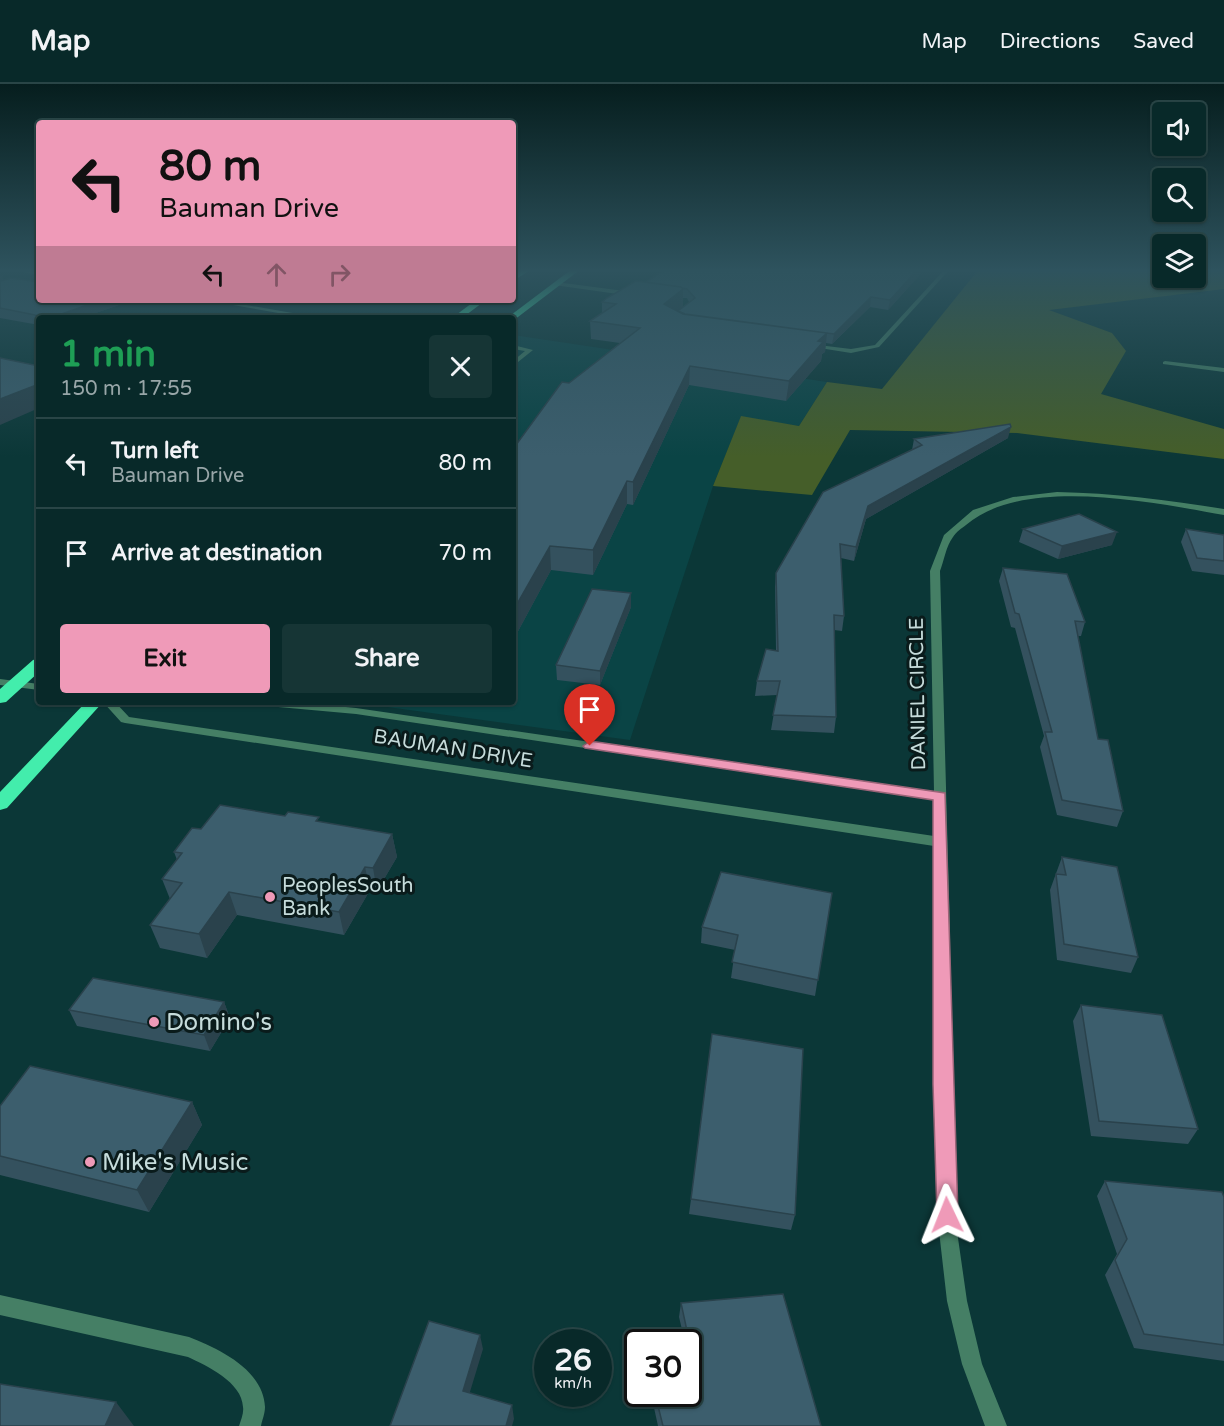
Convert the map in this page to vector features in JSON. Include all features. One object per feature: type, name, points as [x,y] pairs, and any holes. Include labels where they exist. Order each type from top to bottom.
[{"type":"highway","points":[[0,698],[7,683],[36,665]]},
{"type":"highway","points":[[0,804],[92,705]]},
{"type":"street","points":[[806,345],[851,351],[877,346],[890,332]]},
{"type":"street","points":[[516,348],[530,350],[516,362]]},
{"type":"street","points":[[1165,363],[1224,370]]},
{"type":"street","name":"DANIEL CIRCLE","points":[[996,1426],[972,1364],[957,1301],[948,1231],[943,1084],[935,571],[940,546],[954,526],[963,519],[990,506],[1043,496],[1110,496],[1224,512]]},
{"type":"street","points":[[7,683],[36,687]]},
{"type":"street","name":"BAUMAN DRIVE","points":[[112,705],[125,720],[941,843]]},
{"type":"street","name":"BAUMAN DRIVE","points":[[289,705],[356,711],[940,796]]},
{"type":"street","points":[[0,1305],[189,1347],[219,1359],[244,1383],[254,1406],[250,1426]]},
{"type":"shaded area","points":[[516,335],[827,382],[799,426],[741,417],[713,486],[630,740],[373,705],[516,705]]},
{"type":"green space","points":[[928,332],[1108,332],[1112,333],[1126,351],[1101,394],[1224,429],[1224,459],[1017,433],[850,430],[812,495],[713,486],[741,416],[799,426],[827,382],[882,389]]},
{"type":"building","points":[[635,332],[827,333],[818,341],[823,342],[789,381],[690,366],[633,482],[627,481],[593,550],[550,546],[516,606],[516,445],[562,382],[569,383]]},
{"type":"building","points":[[816,332],[836,332],[834,334]]},
{"type":"building","points":[[0,358],[36,365],[36,385],[0,399]]},
{"type":"building","points":[[1010,424],[1011,427],[868,506],[856,547],[840,544],[844,616],[834,615],[836,717],[773,715],[780,681],[757,681],[766,649],[778,651],[776,573],[823,492],[922,445],[914,439]]},
{"type":"building","points":[[1079,514],[1117,532],[1062,546],[1023,529]]},
{"type":"building","points":[[1186,529],[1224,535],[1224,561],[1197,558]]},
{"type":"building","points":[[1003,568],[1067,574],[1085,622],[1075,621],[1098,739],[1108,740],[1123,811],[1062,800],[1045,732],[1052,732],[1019,614],[1015,613]]},
{"type":"building","points":[[592,589],[631,593],[600,671],[556,665]]},
{"type":"building","name":"PeoplesSouth Bank","points":[[220,805],[285,816],[288,812],[319,817],[316,821],[392,834],[373,868],[365,867],[339,912],[229,892],[199,934],[150,925],[182,883],[162,879],[182,853],[174,852],[192,828],[201,829]]},
{"type":"building","points":[[1062,857],[1117,867],[1138,957],[1064,944],[1056,874],[1066,875]]},
{"type":"building","points":[[721,872],[832,893],[818,980],[732,962],[738,935],[702,927]]},
{"type":"building","points":[[93,978],[224,1002],[204,1035],[69,1010]]},
{"type":"building","points":[[1081,1005],[1162,1015],[1198,1129],[1099,1121]]},
{"type":"building","points":[[712,1034],[803,1049],[795,1215],[691,1199]]},
{"type":"building","name":"Mike's Music","points":[[30,1066],[192,1102],[137,1190],[0,1156],[0,1106]]},
{"type":"building","points":[[1105,1181],[1222,1192],[1224,1197],[1224,1345],[1144,1334],[1115,1260],[1127,1239]]},
{"type":"building","points":[[783,1294],[821,1426],[663,1426],[658,1407],[702,1407],[702,1329],[687,1329],[681,1303]]},
{"type":"building","points":[[429,1321],[480,1335],[463,1391],[512,1405],[506,1426],[390,1426]]},
{"type":"building","points":[[0,1384],[116,1402],[105,1426],[0,1426]]},
{"type":"place","name":"PeoplesSouth Bank","points":[[270,897]]},
{"type":"place","name":"Domino's","points":[[154,1022]]},
{"type":"place","name":"Mike's Music","points":[[90,1162]]},
{"type":"route","points":[[590,746],[940,796],[943,1084],[947,1215]]}]
